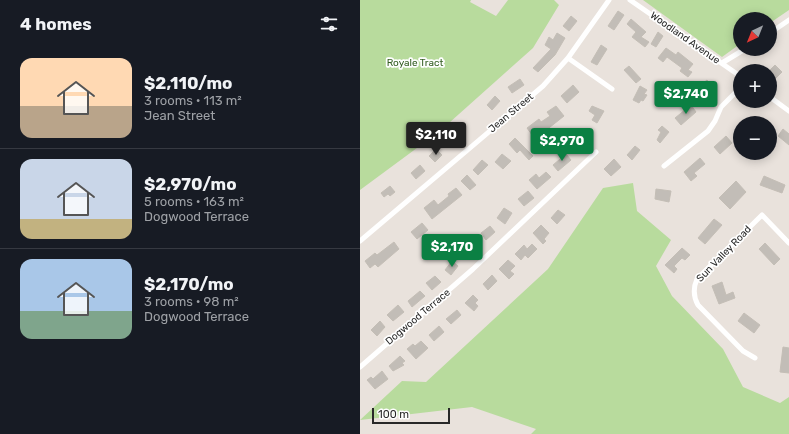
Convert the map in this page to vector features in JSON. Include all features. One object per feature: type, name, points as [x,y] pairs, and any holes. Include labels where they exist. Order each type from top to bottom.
[{"type":"street","name":"Jean Street","points":[[360,241],[527,100],[568,58],[609,0]]},
{"type":"street","name":"Woodland Avenue","points":[[630,0],[733,71]]},
{"type":"street","points":[[777,28],[789,20]]},
{"type":"street","points":[[722,64],[734,56]]},
{"type":"street","points":[[568,58],[612,88]]},
{"type":"street","points":[[664,166],[708,131],[715,121],[721,107],[733,95]]},
{"type":"street","points":[[777,102],[789,111]]},
{"type":"street","name":"Dogwood Terrace","points":[[360,367],[473,269],[596,152]]},
{"type":"street","name":"Sun Valley Road","points":[[755,358],[742,351],[698,305],[694,295],[695,284],[697,279],[762,215],[789,243]]},
{"type":"green space","name":"Royale Tract","points":[[360,0],[471,0],[470,2],[496,16],[508,0],[554,0],[559,5],[533,48],[440,131],[360,190]]},
{"type":"green space","points":[[643,0],[789,0],[789,10],[777,18],[777,12],[733,12],[733,49],[722,57]]},
{"type":"green space","points":[[633,183],[637,211],[671,240],[656,266],[672,296],[723,349],[743,387],[780,403],[789,397],[789,434],[531,434],[536,429],[472,407],[360,420],[402,381],[426,382],[548,269],[603,188]]},
{"type":"building","points":[[618,11],[624,15],[614,30],[608,26]]},
{"type":"building","points":[[571,16],[577,21],[569,31],[563,26]]},
{"type":"building","points":[[631,19],[646,32],[641,37],[649,42],[645,47],[632,37],[636,32],[627,24]]},
{"type":"building","points":[[658,32],[663,36],[656,47],[651,44]]},
{"type":"building","points":[[557,33],[565,38],[555,55],[538,72],[533,68],[551,49],[545,45],[549,37],[553,40]]},
{"type":"building","points":[[601,45],[607,49],[597,65],[591,62]]},
{"type":"building","points":[[666,48],[676,55],[678,52],[693,64],[688,70],[692,72],[688,77],[680,71],[682,68],[667,57],[663,62],[658,58]]},
{"type":"building","points":[[629,66],[641,79],[636,83],[624,70]]},
{"type":"building","points":[[777,67],[782,72],[777,77]]},
{"type":"building","points":[[520,79],[524,85],[512,93],[508,87]]},
{"type":"building","points":[[707,80],[713,87],[697,100],[691,93]]},
{"type":"building","points":[[573,85],[579,92],[567,103],[561,96]]},
{"type":"building","points":[[640,86],[647,90],[644,94],[647,95],[643,101],[641,100],[639,103],[633,100]]},
{"type":"building","points":[[495,96],[500,101],[492,110],[487,105]]},
{"type":"building","points":[[691,105],[696,112],[681,125],[675,118]]},
{"type":"building","points":[[556,106],[564,116],[535,139],[527,128],[539,119],[541,122],[550,116],[547,112]]},
{"type":"building","points":[[592,106],[604,111],[597,123],[592,120],[595,115],[589,111]]},
{"type":"building","points":[[662,126],[669,132],[660,143],[657,140],[661,132],[658,130]]},
{"type":"building","points":[[783,129],[789,134],[789,145],[778,136]]},
{"type":"building","points":[[581,134],[587,141],[576,151],[570,144]]},
{"type":"building","points":[[726,136],[732,143],[720,154],[714,147]]},
{"type":"building","points":[[515,138],[533,156],[529,160],[520,150],[517,153],[509,144]]},
{"type":"building","points":[[635,146],[640,150],[632,160],[627,155]]},
{"type":"building","points":[[436,149],[442,155],[435,162],[429,156]]},
{"type":"building","points":[[502,154],[511,161],[503,169],[495,162]]},
{"type":"building","points":[[566,154],[571,160],[558,171],[553,165]]},
{"type":"building","points":[[700,158],[705,164],[694,173],[697,176],[691,181],[684,172]]},
{"type":"building","points":[[614,159],[621,167],[611,176],[604,169]]},
{"type":"building","points":[[482,160],[488,165],[478,175],[473,170]]},
{"type":"building","points":[[420,165],[425,171],[416,179],[411,173]]},
{"type":"building","points":[[546,172],[551,177],[537,189],[529,180],[536,174],[539,178]]},
{"type":"building","points":[[467,175],[476,185],[470,190],[461,181]]},
{"type":"building","points":[[764,176],[785,185],[782,193],[760,185]]},
{"type":"building","points":[[736,181],[746,192],[730,209],[719,198]]},
{"type":"building","points":[[390,186],[395,192],[390,196],[388,194],[384,197],[381,193]]},
{"type":"building","points":[[456,188],[462,195],[432,219],[424,208],[434,200],[438,205]]},
{"type":"building","points":[[656,189],[671,191],[669,202],[655,199]]},
{"type":"building","points":[[528,191],[534,198],[524,206],[518,199]]},
{"type":"building","points":[[504,208],[512,213],[505,224],[497,218]]},
{"type":"building","points":[[558,210],[565,215],[557,224],[551,218]]},
{"type":"building","points":[[714,219],[722,225],[705,244],[698,238]]},
{"type":"building","points":[[422,223],[428,230],[417,239],[411,232]]},
{"type":"building","points":[[541,225],[549,233],[544,239],[546,241],[543,244],[533,233]]},
{"type":"building","points":[[490,226],[495,232],[486,240],[481,233]]},
{"type":"building","points":[[394,242],[399,249],[378,267],[375,264],[370,268],[365,261],[375,253],[377,255]]},
{"type":"building","points":[[472,243],[478,250],[469,257],[466,254],[469,251],[467,247]]},
{"type":"building","points":[[765,243],[780,259],[774,265],[759,249]]},
{"type":"building","points":[[532,244],[537,249],[528,258],[525,255],[521,260],[515,254],[524,245],[527,249]]},
{"type":"building","points":[[682,248],[690,255],[685,260],[682,258],[674,266],[677,269],[674,273],[665,265]]},
{"type":"building","points":[[508,260],[515,266],[510,271],[514,274],[509,279],[499,269]]},
{"type":"building","points":[[452,261],[458,266],[451,275],[445,270]]},
{"type":"building","points":[[492,275],[497,281],[488,290],[483,284]]},
{"type":"building","points":[[435,276],[441,282],[432,290],[426,283]]},
{"type":"building","points":[[722,282],[726,295],[733,292],[735,298],[719,304],[712,286]]},
{"type":"building","points":[[420,291],[425,296],[412,307],[408,301]]},
{"type":"building","points":[[473,295],[478,300],[475,303],[478,306],[474,311],[465,303]]},
{"type":"building","points":[[398,305],[404,312],[393,321],[387,315]]},
{"type":"building","points":[[457,310],[461,315],[451,324],[446,319]]},
{"type":"building","points":[[744,313],[760,325],[754,333],[738,321]]},
{"type":"building","points":[[380,321],[385,327],[377,336],[371,330]]},
{"type":"building","points":[[439,326],[444,332],[434,341],[429,335]]},
{"type":"building","points":[[421,341],[428,348],[416,359],[407,349],[413,344],[415,346]]},
{"type":"building","points":[[783,347],[789,348],[789,373],[780,372]]},
{"type":"building","points":[[400,356],[405,361],[402,363],[404,365],[393,371],[389,366]]},
{"type":"building","points":[[382,371],[388,379],[375,389],[367,380],[371,377],[373,379]]}]
